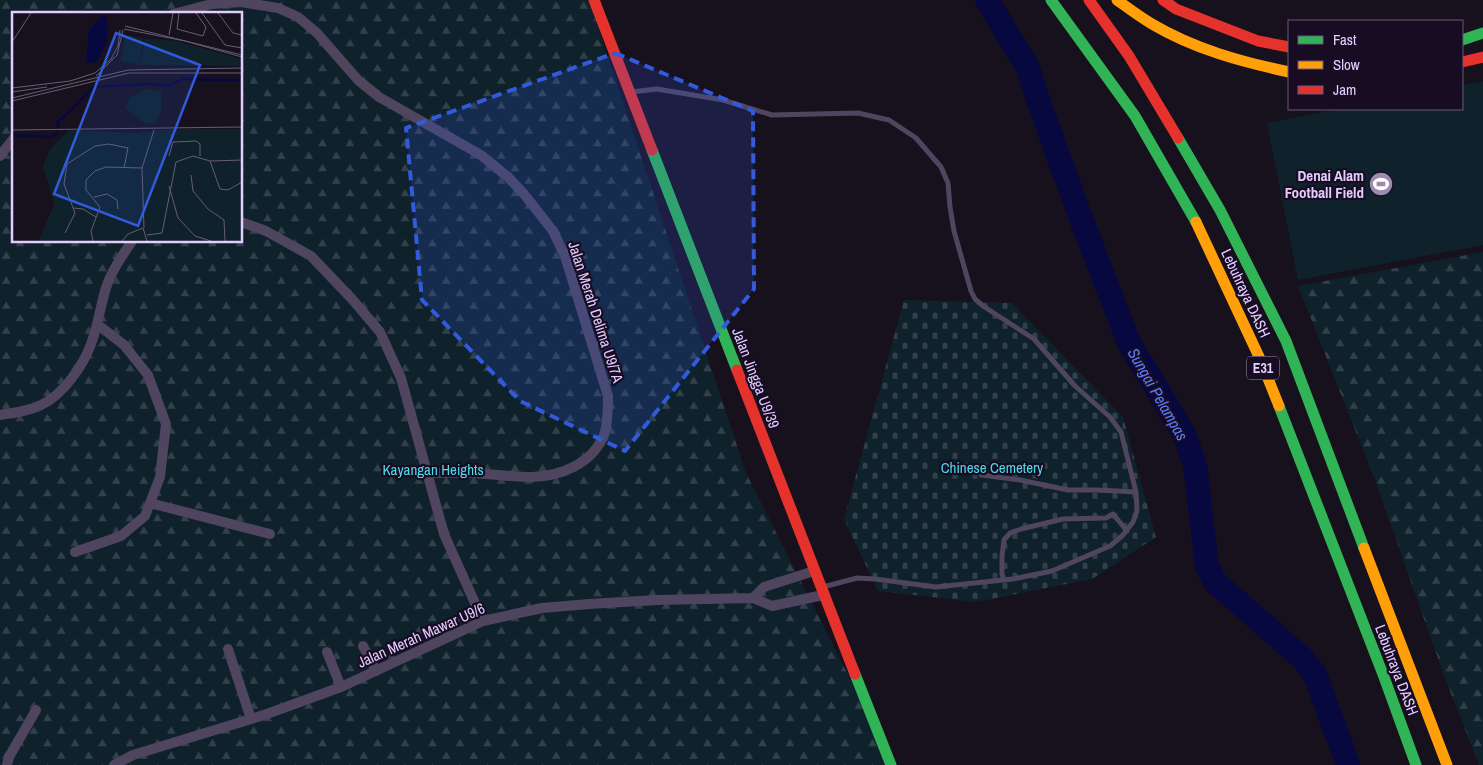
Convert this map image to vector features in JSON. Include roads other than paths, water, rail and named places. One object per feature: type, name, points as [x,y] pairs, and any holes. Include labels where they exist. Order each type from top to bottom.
[{"type":"main road","name":"Jalan Jingga U9/39","points":[[594,0],[821,591],[892,765]]},
{"type":"main road","name":"Lebuhraya DASH","points":[[1052,0],[1135,116],[1198,226],[1261,361],[1384,677],[1416,765]]},
{"type":"main road","name":"Lebuhraya DASH","points":[[1089,0],[1129,56],[1220,210],[1286,341],[1447,765]]},
{"type":"main road","points":[[1117,0],[1154,26],[1189,43],[1260,66],[1288,72]]},
{"type":"main road","points":[[1163,0],[1176,9],[1258,42],[1288,46]]},
{"type":"main road","points":[[1463,40],[1483,33]]},
{"type":"main road","points":[[1463,62],[1483,57]]},
{"type":"street","name":"Jalan Merah Delima U9/7A","points":[[181,12],[212,4],[241,2],[278,8],[298,17],[317,33],[358,80],[379,97],[481,155],[508,177],[553,231],[573,280],[608,396],[608,414],[604,434],[586,460],[574,467],[550,476],[428,473]]},
{"type":"street","points":[[0,156],[12,141]]},
{"type":"street","points":[[242,222],[266,231],[311,256],[380,332],[401,378],[444,534],[483,622]]},
{"type":"street","points":[[0,415],[22,412],[42,405],[56,395],[74,376],[85,359],[97,324],[106,287],[131,242]]},
{"type":"street","points":[[75,552],[121,536],[145,516],[160,477],[166,424],[148,376],[124,345],[97,324]]},
{"type":"street","points":[[150,503],[270,534]]},
{"type":"street","points":[[753,598],[764,587],[814,571]]},
{"type":"street","name":"Jalan Merah Mawar U9/6","points":[[114,765],[133,756],[251,719],[341,686],[483,622],[542,608],[657,600],[753,598],[772,606],[821,591]]},
{"type":"street","points":[[363,646],[376,671]]},
{"type":"street","points":[[228,649],[251,719]]},
{"type":"street","points":[[327,652],[341,686]]},
{"type":"street","points":[[7,765],[9,757],[36,710]]},
{"type":"lane","points":[[630,92],[657,89],[723,100],[772,115],[866,115],[889,120],[916,138],[941,167],[948,184],[954,231],[975,299],[1034,339],[1075,386],[1110,417],[1121,432],[1136,492],[1137,511],[1133,522],[1127,530],[1110,546],[1052,571],[1004,580],[936,587],[857,578],[821,591]]},
{"type":"lane","points":[[981,475],[1020,480],[1068,490],[1136,492]]},
{"type":"lane","points":[[1004,580],[1002,574],[1004,540],[1010,534],[1021,529],[1062,519],[1106,518],[1113,514],[1127,530]]},
{"type":"waterway","name":"Sungai Pelampas","points":[[987,0],[1028,68],[1077,208],[1129,343],[1184,434],[1195,465],[1207,566],[1215,582],[1300,656],[1315,674],[1348,765]]},
{"type":"place","name":"Denai Alam Football Field","points":[[1381,184]]},
{"type":"park label","name":"Chinese Cemetery","points":[[992,467]]},
{"type":"park label","name":"Kayangan Heights","points":[[433,469]]}]
